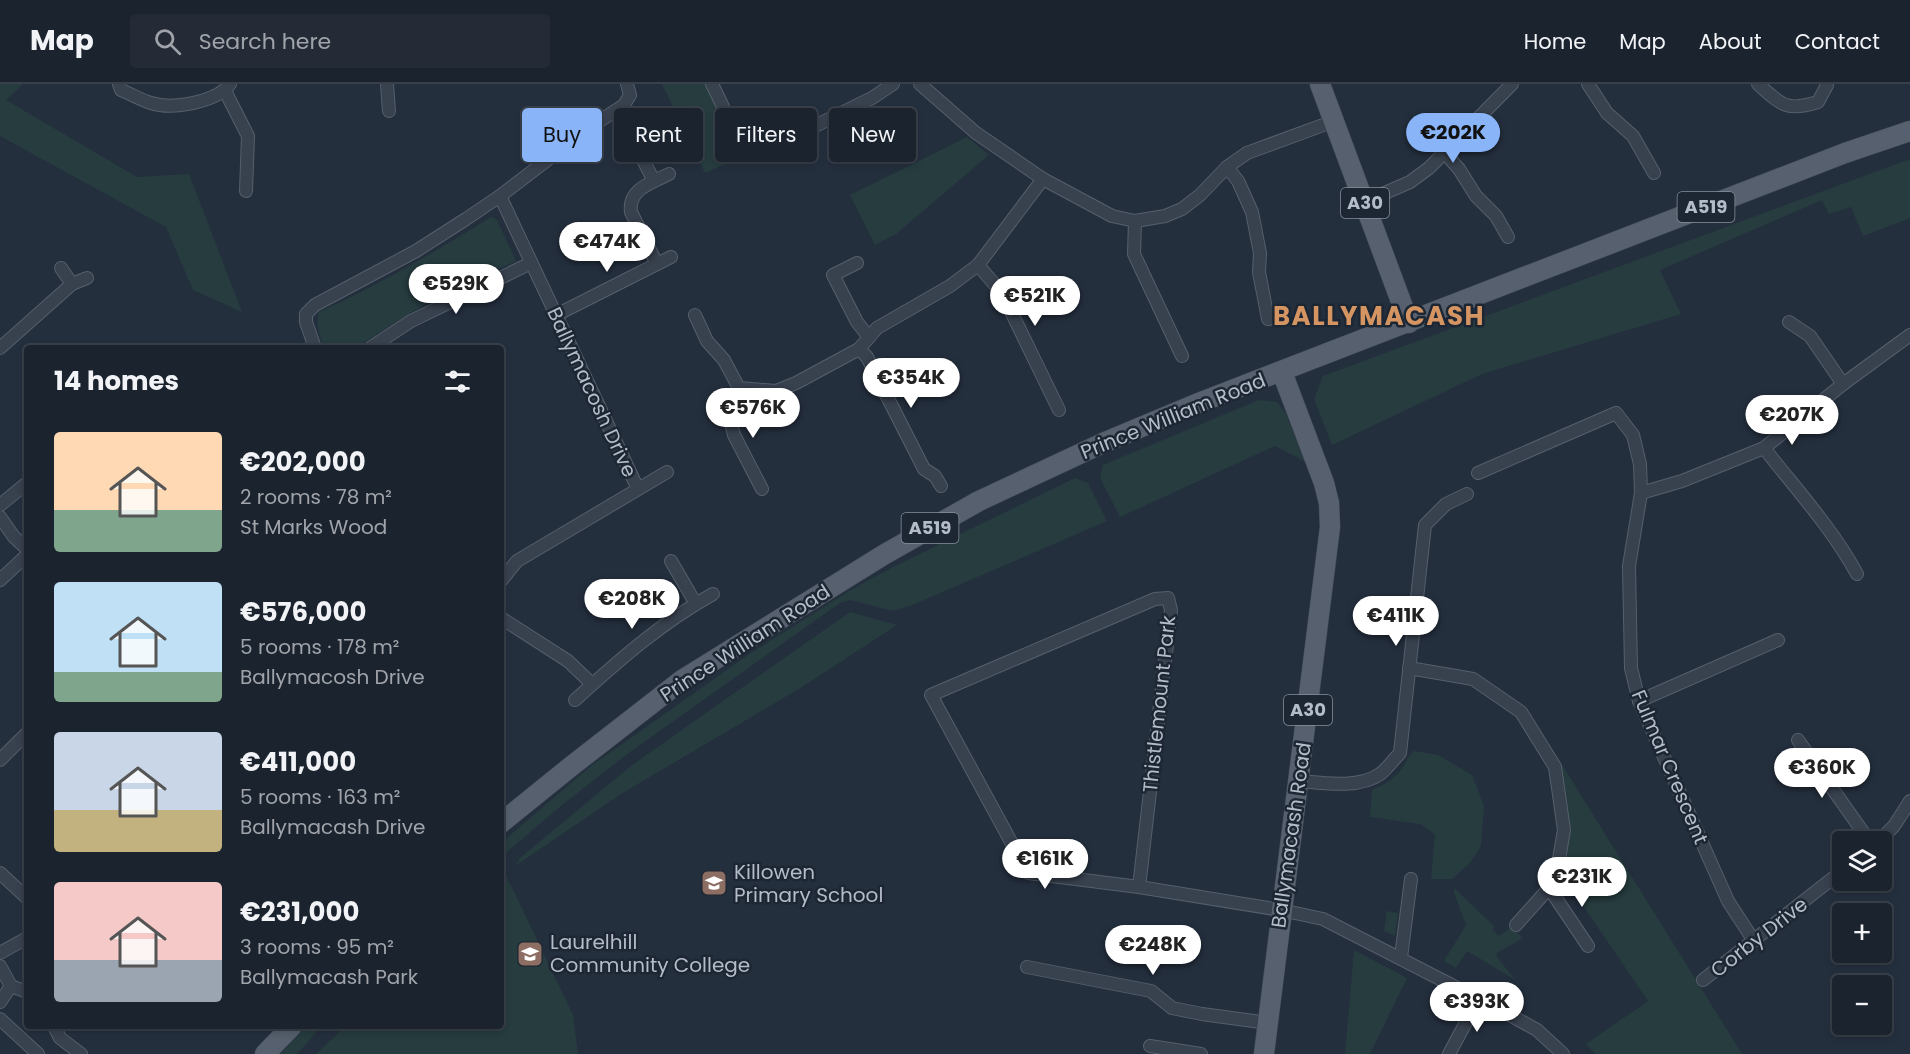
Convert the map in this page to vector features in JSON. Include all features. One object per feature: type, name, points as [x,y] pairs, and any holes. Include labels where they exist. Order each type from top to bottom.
[{"type":"main road","name":"A30","points":[[1320,84],[1409,323]]},
{"type":"main road","name":"Prince William Road","points":[[504,821],[682,680],[885,554],[979,501],[1103,443],[1201,402],[1845,153],[1910,131]]},
{"type":"main road","name":"Ballymacash Road","points":[[1264,1054],[1327,553],[1329,503],[1324,483],[1282,372]]},
{"type":"main road","points":[[265,1054],[289,1029]]},
{"type":"street","points":[[119,84],[121,90],[153,104],[188,105],[228,88],[248,136],[246,191]]},
{"type":"street","points":[[387,84],[388,111]]},
{"type":"street","points":[[314,345],[306,322],[306,314],[315,305],[416,251],[500,196],[592,126],[624,105],[630,96],[627,84]]},
{"type":"street","points":[[712,84],[740,142],[764,151],[872,98],[893,84]]},
{"type":"street","points":[[920,84],[976,133],[1043,179],[1112,216],[1135,221],[1166,216],[1182,208],[1200,195],[1227,167],[1248,153],[1334,121]]},
{"type":"street","points":[[1365,202],[1410,182],[1429,168],[1512,84]]},
{"type":"street","points":[[1588,84],[1607,113],[1634,136],[1654,173]]},
{"type":"street","points":[[1758,84],[1783,105],[1800,108],[1818,102],[1827,85]]},
{"type":"street","points":[[1444,152],[1459,169],[1476,196],[1496,216],[1508,237]]},
{"type":"street","points":[[644,162],[654,181]]},
{"type":"street","points":[[1227,167],[1238,181],[1252,212],[1260,253],[1259,272],[1268,319],[1279,317]]},
{"type":"street","points":[[657,264],[631,212],[630,202],[636,191],[669,174]]},
{"type":"street","points":[[739,388],[776,391],[796,383],[859,349],[877,328],[950,286],[978,266],[1043,179]]},
{"type":"street","name":"Ballymacosh Drive","points":[[500,196],[638,489]]},
{"type":"street","points":[[1135,221],[1134,254],[1182,356]]},
{"type":"street","points":[[556,315],[671,257]]},
{"type":"street","points":[[375,345],[421,316],[531,263]]},
{"type":"street","points":[[857,264],[833,275],[857,322],[868,336]]},
{"type":"street","points":[[978,266],[1002,293],[1059,410]]},
{"type":"street","points":[[61,267],[72,284]]},
{"type":"street","points":[[0,348],[72,284],[87,278]]},
{"type":"street","points":[[694,315],[707,341],[724,360],[739,388],[729,416],[734,435],[762,489]]},
{"type":"street","points":[[1789,322],[1810,336],[1843,384]]},
{"type":"street","points":[[1641,493],[1682,481],[1764,448],[1843,384],[1908,340]]},
{"type":"street","points":[[859,349],[867,357],[924,469],[935,476],[941,486]]},
{"type":"street","name":"Fulmar Crescent","points":[[1478,473],[1616,413],[1633,435],[1640,464],[1641,493],[1629,566],[1632,668],[1639,701],[1728,901],[1754,941]]},
{"type":"street","points":[[1764,448],[1840,545],[1857,574]]},
{"type":"street","name":"Ballymacosh Drive","points":[[504,577],[517,561],[667,472]]},
{"type":"street","points":[[0,505],[24,485]]},
{"type":"street","points":[[1299,781],[1345,785],[1376,777],[1400,753],[1425,525],[1446,504],[1467,494]]},
{"type":"street","points":[[0,517],[14,537],[24,546]]},
{"type":"street","points":[[0,580],[24,558]]},
{"type":"street","points":[[671,561],[696,604]]},
{"type":"street","points":[[575,700],[633,648],[713,594]]},
{"type":"street","name":"Thistlemount Park","points":[[1168,598],[1171,610],[1139,887],[1028,873],[931,695],[1155,599],[1168,598]]},
{"type":"street","points":[[504,620],[568,661],[592,684]]},
{"type":"street","points":[[1639,701],[1778,640]]},
{"type":"street","points":[[1409,668],[1473,679],[1521,712],[1556,767],[1564,830],[1557,871],[1549,888],[1516,925]]},
{"type":"street","points":[[0,760],[24,736]]},
{"type":"street","points":[[1798,740],[1862,831]]},
{"type":"street","points":[[1889,831],[1910,801]]},
{"type":"street","points":[[0,873],[24,895]]},
{"type":"street","points":[[1401,957],[1411,879]]},
{"type":"street","name":"Corby Drive","points":[[1703,980],[1832,879]]},
{"type":"street","points":[[1139,887],[1281,909],[1323,919],[1401,957],[1537,1030],[1563,1054]]},
{"type":"street","points":[[1549,888],[1588,946]]},
{"type":"street","points":[[0,953],[24,940]]},
{"type":"street","points":[[0,966],[11,986],[24,991]]},
{"type":"street","points":[[1027,967],[1151,991],[1172,1008],[1268,1023]]},
{"type":"street","points":[[0,1002],[11,986]]},
{"type":"street","points":[[1449,1054],[1479,998]]},
{"type":"street","points":[[0,1019],[38,1054]]},
{"type":"street","points":[[56,1029],[60,1038],[81,1054]]},
{"type":"street","points":[[1150,1047],[1201,1054]]},
{"type":"green space","points":[[0,84],[23,84],[6,100],[137,177],[189,174],[242,312],[193,290],[166,227],[0,136]]},
{"type":"green space","points":[[662,84],[712,84],[724,108],[715,108],[715,162],[730,162],[705,173],[700,162],[703,162],[703,108],[674,108]]},
{"type":"green space","points":[[967,137],[989,155],[896,234],[875,245],[850,195]]},
{"type":"green space","points":[[1910,159],[1910,218],[1863,236],[1851,207],[1829,214],[1822,200],[1660,270],[1681,314],[1482,374],[1332,445],[1314,399],[1323,376]]},
{"type":"green space","points":[[491,217],[497,220],[516,261],[433,299],[360,345],[322,345],[317,324],[319,312],[363,291]]},
{"type":"green space","points":[[1259,400],[1277,402],[1285,412],[1306,462],[1275,446],[1120,517],[1100,478],[1103,465]]},
{"type":"green space","points":[[1075,478],[1088,483],[1107,521],[910,606],[893,611],[850,600],[840,603],[630,752],[504,854],[504,840],[591,766],[748,655],[849,591]]},
{"type":"green space","points":[[850,612],[897,625],[802,687],[621,794],[515,866],[520,858],[632,765]]},
{"type":"green space","points":[[1414,751],[1438,755],[1472,775],[1484,806],[1481,846],[1470,863],[1452,879],[1431,879],[1435,834],[1420,824],[1370,817],[1372,790],[1394,777]]},
{"type":"green space","points":[[1561,763],[1742,1054],[1595,1054],[1586,1044],[1648,1001],[1565,879]]},
{"type":"green space","name":"Laurelhill Community College","points":[[506,875],[573,1015],[578,1054],[316,1054],[343,1029],[504,1029],[504,877]]},
{"type":"green space","points":[[1454,888],[1495,927],[1492,929],[1499,936],[1512,927],[1523,938],[1495,954],[1514,979],[1467,951],[1456,968],[1444,961],[1466,925]]},
{"type":"green space","points":[[1387,911],[1398,913],[1395,936],[1384,931]]},
{"type":"green space","points":[[1354,950],[1407,978],[1370,1054],[1345,1054]]},
{"type":"green space","points":[[303,1029],[319,1029],[297,1054],[281,1054]]},
{"type":"place","name":"Killowen Primary School","points":[[714,883]]},
{"type":"place","name":"Laurelhill Community College","points":[[530,954]]},
{"type":"district","name":"BALLYMACASH","points":[[1379,316]]}]
